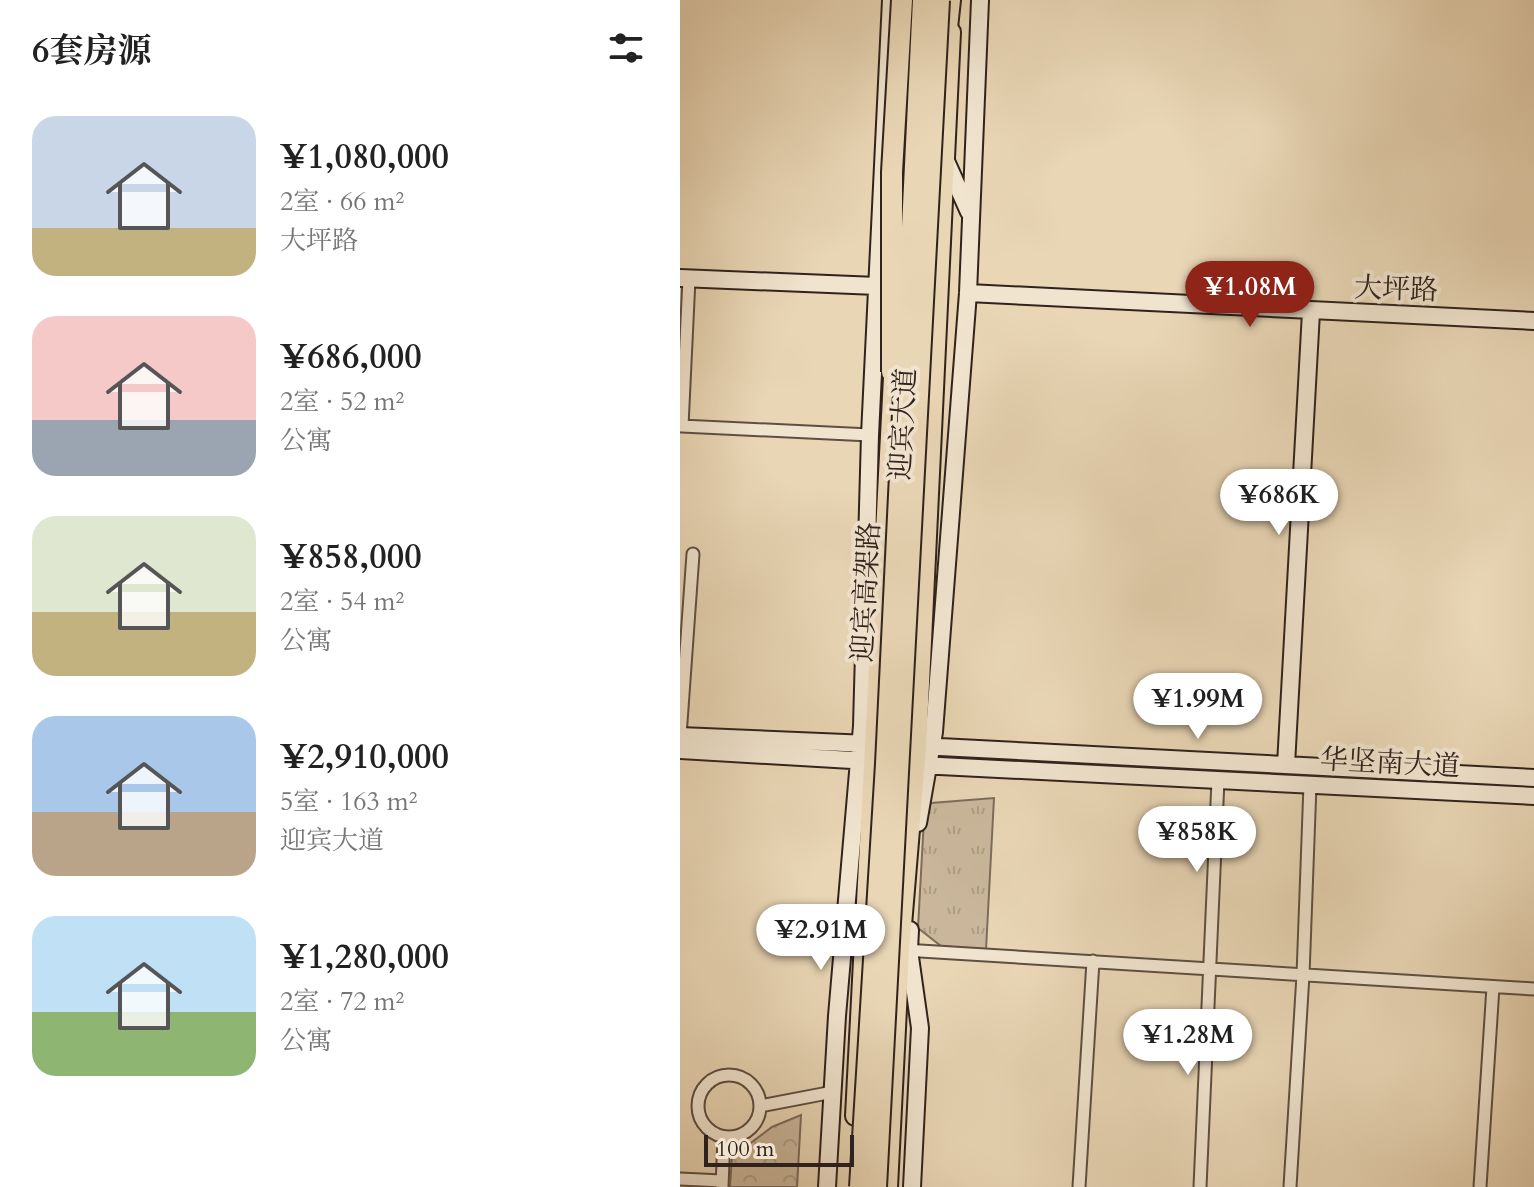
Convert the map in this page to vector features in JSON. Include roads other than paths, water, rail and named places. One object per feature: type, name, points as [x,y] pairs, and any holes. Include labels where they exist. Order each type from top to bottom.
[{"type":"highway","points":[[890,0],[895,564]]},
{"type":"highway","points":[[892,172],[902,0]]},
{"type":"highway","name":"迎宾高架路","points":[[855,1187],[869,1025],[923,0]]},
{"type":"highway","name":"迎宾高架路","points":[[876,1187],[939,0]]},
{"type":"highway","points":[[930,189],[951,0]]},
{"type":"main road","name":"迎宾大道","points":[[855,1187],[867,752],[891,410],[913,0]]},
{"type":"main road","name":"迎宾大道","points":[[888,1187],[904,950],[923,756],[923,576],[951,0]]},
{"type":"street","points":[[827,1187],[833,1092],[867,752],[870,435],[890,0]]},
{"type":"street","points":[[923,756],[953,494],[968,293],[980,0]]},
{"type":"street","points":[[945,159],[971,218]]},
{"type":"street","points":[[870,435],[682,426],[684,278],[877,286]]},
{"type":"street","name":"大坪路","points":[[968,293],[1534,321]]},
{"type":"street","points":[[1286,765],[1311,312]]},
{"type":"street","points":[[870,488],[891,410]]},
{"type":"street","points":[[923,576],[953,494]]},
{"type":"street","points":[[693,554],[683,617],[680,736],[867,752]]},
{"type":"street","points":[[680,750],[867,752]]},
{"type":"street","name":"华坚南大道","points":[[867,752],[1218,780],[1534,796]]},
{"type":"street","name":"华坚南大道","points":[[923,756],[1286,765],[1534,778]]},
{"type":"street","points":[[1200,1187],[1218,780]]},
{"type":"street","points":[[1290,1187],[1303,975],[1310,785]]},
{"type":"street","points":[[912,1187],[920,1028],[904,950],[1534,989]]},
{"type":"street","points":[[1079,1187],[1093,961]]},
{"type":"street","points":[[1480,1187],[1493,987]]},
{"type":"street","points":[[737,1076],[753,1087],[760,1106],[753,1126],[735,1137],[724,1137],[705,1126],[697,1105],[707,1084],[716,1077],[737,1076]]},
{"type":"street","points":[[760,1106],[833,1092]]},
{"type":"street","points":[[680,1179],[722,1184],[724,1137]]}]
